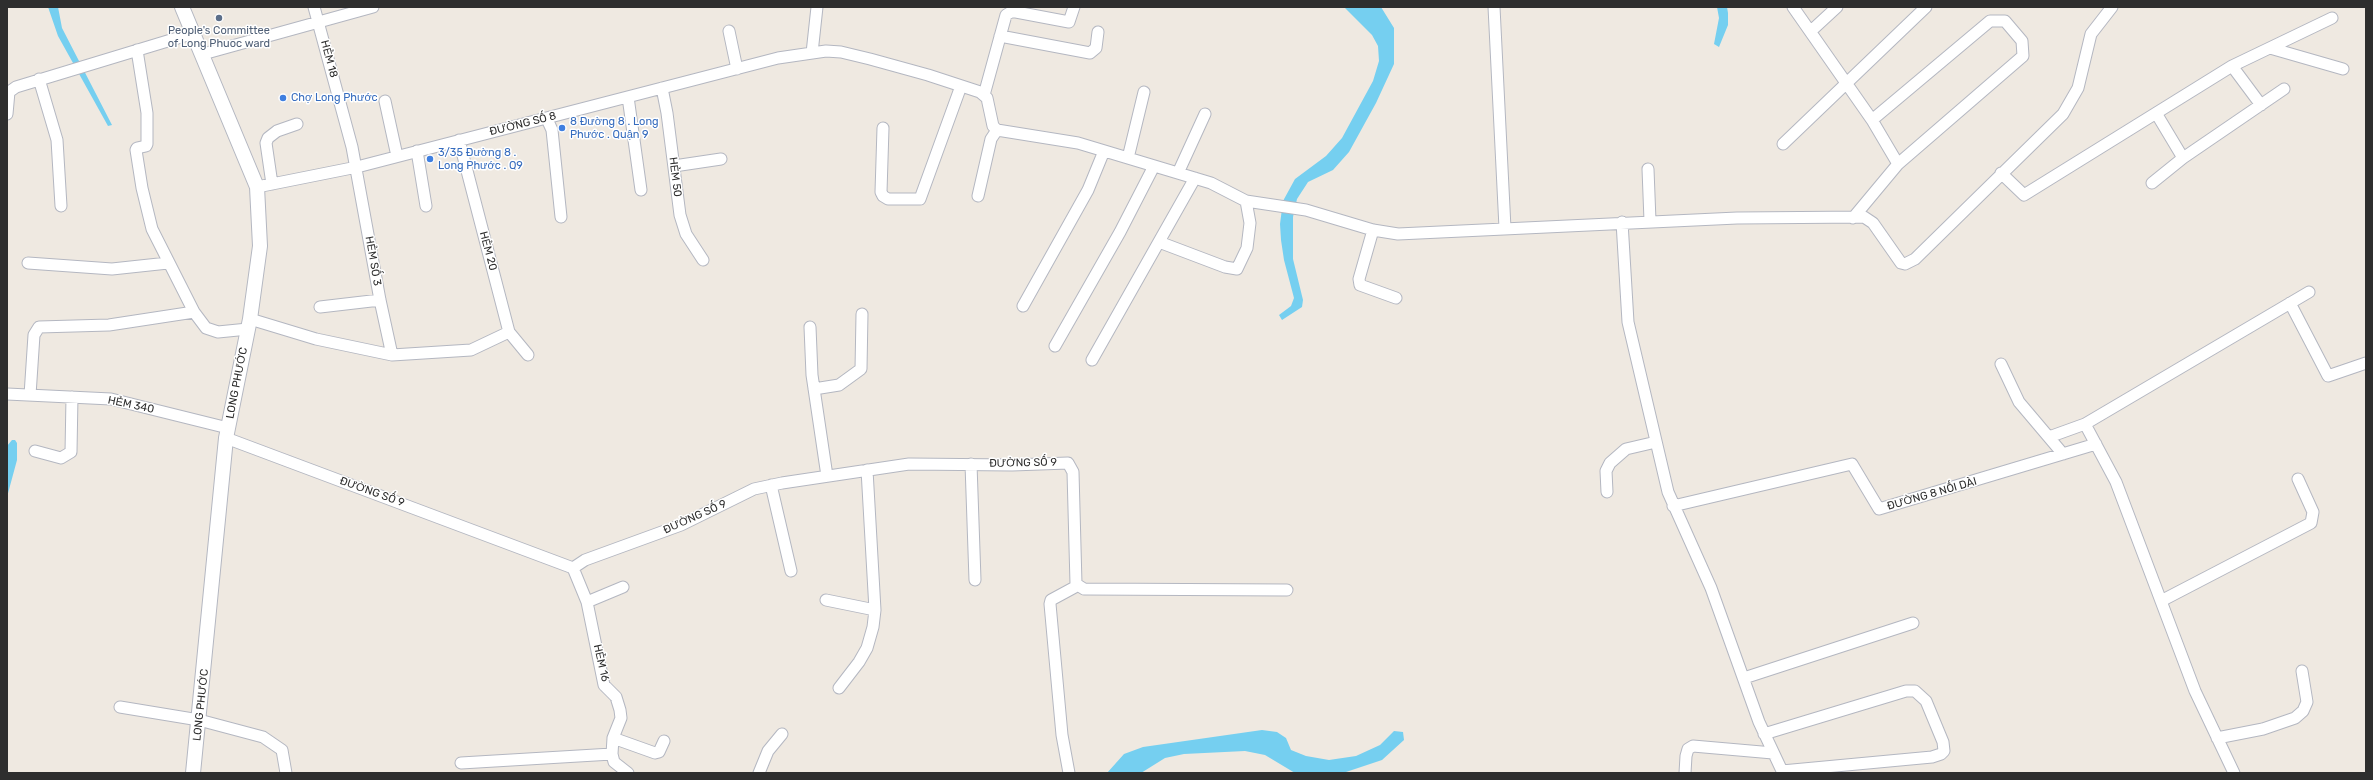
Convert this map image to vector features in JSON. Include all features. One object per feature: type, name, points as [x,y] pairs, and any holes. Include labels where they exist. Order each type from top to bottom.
[{"type":"street","name":"LONG PHƯỚC","points":[[182,7],[203,54],[257,187],[260,246],[249,324],[227,433],[194,773]]},
{"type":"street","name":"HẺM 18","points":[[314,7],[357,167]]},
{"type":"street","points":[[203,54],[373,7]]},
{"type":"street","points":[[812,53],[817,7]]},
{"type":"street","points":[[1074,7],[1072,19],[1065,22],[1011,12],[1006,15],[984,95],[987,98],[993,126],[997,130],[1078,143],[1211,183],[1251,202],[1306,210],[1373,230],[1398,234],[1622,222],[1737,218],[1864,217],[1868,219],[1902,263],[1909,263],[1915,260],[2001,173],[2063,114],[2078,88],[2091,34],[2112,7]]},
{"type":"street","points":[[1494,7],[1505,228]]},
{"type":"street","points":[[1793,7],[1811,30],[1872,120],[1898,164]]},
{"type":"street","points":[[1811,30],[1837,7]]},
{"type":"street","points":[[1783,144],[1926,7]]},
{"type":"street","points":[[2001,173],[2024,195],[2232,66],[2332,18]]},
{"type":"street","points":[[1853,218],[1898,164],[2023,56],[2022,41],[2005,20],[1990,21],[1872,120]]},
{"type":"street","points":[[730,31],[737,69]]},
{"type":"street","points":[[1000,36],[1090,53],[1096,48],[1098,32]]},
{"type":"street","points":[[7,114],[11,90],[85,64],[194,33]]},
{"type":"street","points":[[2270,48],[2344,69]]},
{"type":"street","points":[[137,50],[147,113],[148,144],[137,148],[136,150],[147,212],[168,263],[194,312],[206,328],[212,331],[249,324],[392,355],[471,350],[509,332]]},
{"type":"street","name":"ĐƯỜNG SỐ 8","points":[[257,187],[357,167],[778,58],[812,53],[841,52],[928,75],[984,95]]},
{"type":"street","points":[[2232,66],[2261,105]]},
{"type":"street","points":[[39,79],[57,140],[61,206]]},
{"type":"street","points":[[882,128],[880,192],[888,199],[920,200],[961,86]]},
{"type":"street","name":"HẺM 50","points":[[662,88],[667,113],[680,215],[686,234],[703,260]]},
{"type":"street","points":[[2152,184],[2183,158],[2284,89]]},
{"type":"street","points":[[1128,158],[1144,92]]},
{"type":"street","points":[[628,97],[641,190]]},
{"type":"street","points":[[385,101],[397,156]]},
{"type":"street","points":[[1178,173],[1205,114]]},
{"type":"street","points":[[2156,114],[2183,158]]},
{"type":"street","points":[[547,119],[552,130],[561,217]]},
{"type":"street","points":[[272,184],[266,143],[268,138],[277,131],[297,124]]},
{"type":"street","points":[[978,196],[991,139],[997,130]]},
{"type":"street","name":"HẺM 20","points":[[459,140],[509,332],[528,356]]},
{"type":"street","points":[[417,151],[426,206]]},
{"type":"street","points":[[1023,306],[1088,190],[1104,151]]},
{"type":"street","points":[[674,166],[720,159]]},
{"type":"street","points":[[1055,346],[1120,232],[1154,166]]},
{"type":"street","name":"HẺM SỐ 3","points":[[357,167],[380,300],[392,355]]},
{"type":"street","points":[[1648,169],[1650,221]]},
{"type":"street","points":[[1092,360],[1195,178]]},
{"type":"street","points":[[1160,242],[1225,267],[1237,270],[1247,248],[1251,202]]},
{"type":"street","points":[[1622,222],[1628,322],[1656,442],[1673,506],[1711,588],[1764,734],[1782,772],[1932,757],[1941,754],[1944,751],[1943,742],[1926,701],[1915,691],[1906,691],[1764,734]]},
{"type":"street","points":[[1373,230],[1359,280],[1360,284],[1396,298]]},
{"type":"street","points":[[28,263],[112,269],[168,263]]},
{"type":"street","points":[[2049,437],[2085,424],[2309,292]]},
{"type":"street","points":[[320,307],[380,300]]},
{"type":"street","points":[[2290,303],[2328,376],[2366,363]]},
{"type":"street","points":[[30,396],[34,335],[39,327],[109,324],[194,312]]},
{"type":"street","points":[[814,389],[839,385],[861,369],[862,314]]},
{"type":"street","points":[[810,326],[814,389],[827,476]]},
{"type":"street","points":[[2001,364],[2019,402],[2063,454]]},
{"type":"street","name":"HẺM 340","points":[[7,394],[111,399],[227,433]]},
{"type":"street","points":[[35,451],[61,458],[71,452],[72,397]]},
{"type":"street","points":[[2085,424],[2116,482],[2195,691],[2234,773]]},
{"type":"street","name":"ĐƯỜNG SỐ 9","points":[[227,433],[573,568],[585,560],[681,525],[754,489],[771,485],[909,464],[1012,465],[1068,463],[1073,472],[1076,584]]},
{"type":"street","points":[[1607,492],[1606,471],[1610,463],[1626,449],[1656,442]]},
{"type":"street","name":"ĐƯỜNG 8 NỐI DÀI","points":[[1673,506],[1852,464],[1879,509],[2096,444]]},
{"type":"street","points":[[971,464],[975,580]]},
{"type":"street","points":[[839,688],[867,648],[873,627],[875,610],[867,470]]},
{"type":"street","points":[[2161,602],[2311,523],[2313,512],[2298,479]]},
{"type":"street","points":[[771,485],[791,571]]},
{"type":"street","name":"HẺM 16","points":[[573,568],[587,602],[604,684],[616,697],[620,710],[621,718],[613,738],[612,754]]},
{"type":"street","points":[[1069,773],[1062,734],[1050,604],[1051,600],[1075,588],[1076,584],[1084,589],[1287,590]]},
{"type":"street","points":[[587,602],[623,587]]},
{"type":"street","points":[[826,600],[875,610]]},
{"type":"street","points":[[1744,678],[1913,623]]},
{"type":"street","points":[[2217,738],[2263,729],[2295,718],[2303,711],[2307,702],[2302,671]]},
{"type":"street","points":[[120,707],[237,728],[263,738],[279,747],[284,756],[286,773]]},
{"type":"street","points":[[759,773],[768,751],[782,734]]},
{"type":"street","points":[[613,738],[655,753],[659,752],[664,741]]},
{"type":"street","points":[[1685,773],[1688,749],[1693,746],[1773,753]]},
{"type":"street","points":[[462,763],[612,754],[614,762],[628,773]]},
{"type":"water","points":[[48,7],[58,7],[62,28],[112,125],[108,126],[58,36]]},
{"type":"water","points":[[1344,7],[1381,7],[1394,28],[1394,64],[1376,103],[1349,152],[1333,170],[1308,182],[1297,199],[1293,217],[1293,259],[1303,300],[1302,307],[1282,320],[1279,315],[1291,306],[1294,298],[1284,260],[1281,240],[1280,224],[1283,201],[1295,179],[1326,156],[1342,138],[1373,81],[1379,61],[1378,46],[1372,35]]},
{"type":"water","points":[[1717,7],[1727,7],[1728,13],[1728,25],[1719,47],[1714,44],[1719,18]]},
{"type":"water","points":[[12,440],[15,440],[17,443],[17,460],[7,497],[7,446]]},
{"type":"water","points":[[1262,730],[1277,732],[1286,738],[1291,750],[1306,756],[1329,760],[1356,756],[1380,745],[1394,731],[1403,732],[1404,740],[1382,760],[1343,773],[1295,773],[1265,755],[1245,751],[1184,754],[1165,758],[1141,773],[1107,773],[1124,754],[1143,747]]},
{"type":"place","name":"People's Committee of Long Phuoc ward","points":[[219,18]]},
{"type":"place","name":"Chợ Long Phước","points":[[283,98]]},
{"type":"place","name":"8 Đường 8 . Long Phước . Quận 9","points":[[562,128]]},
{"type":"place","name":"3/35 Đường 8 . Long Phước . Q9","points":[[430,159]]}]
